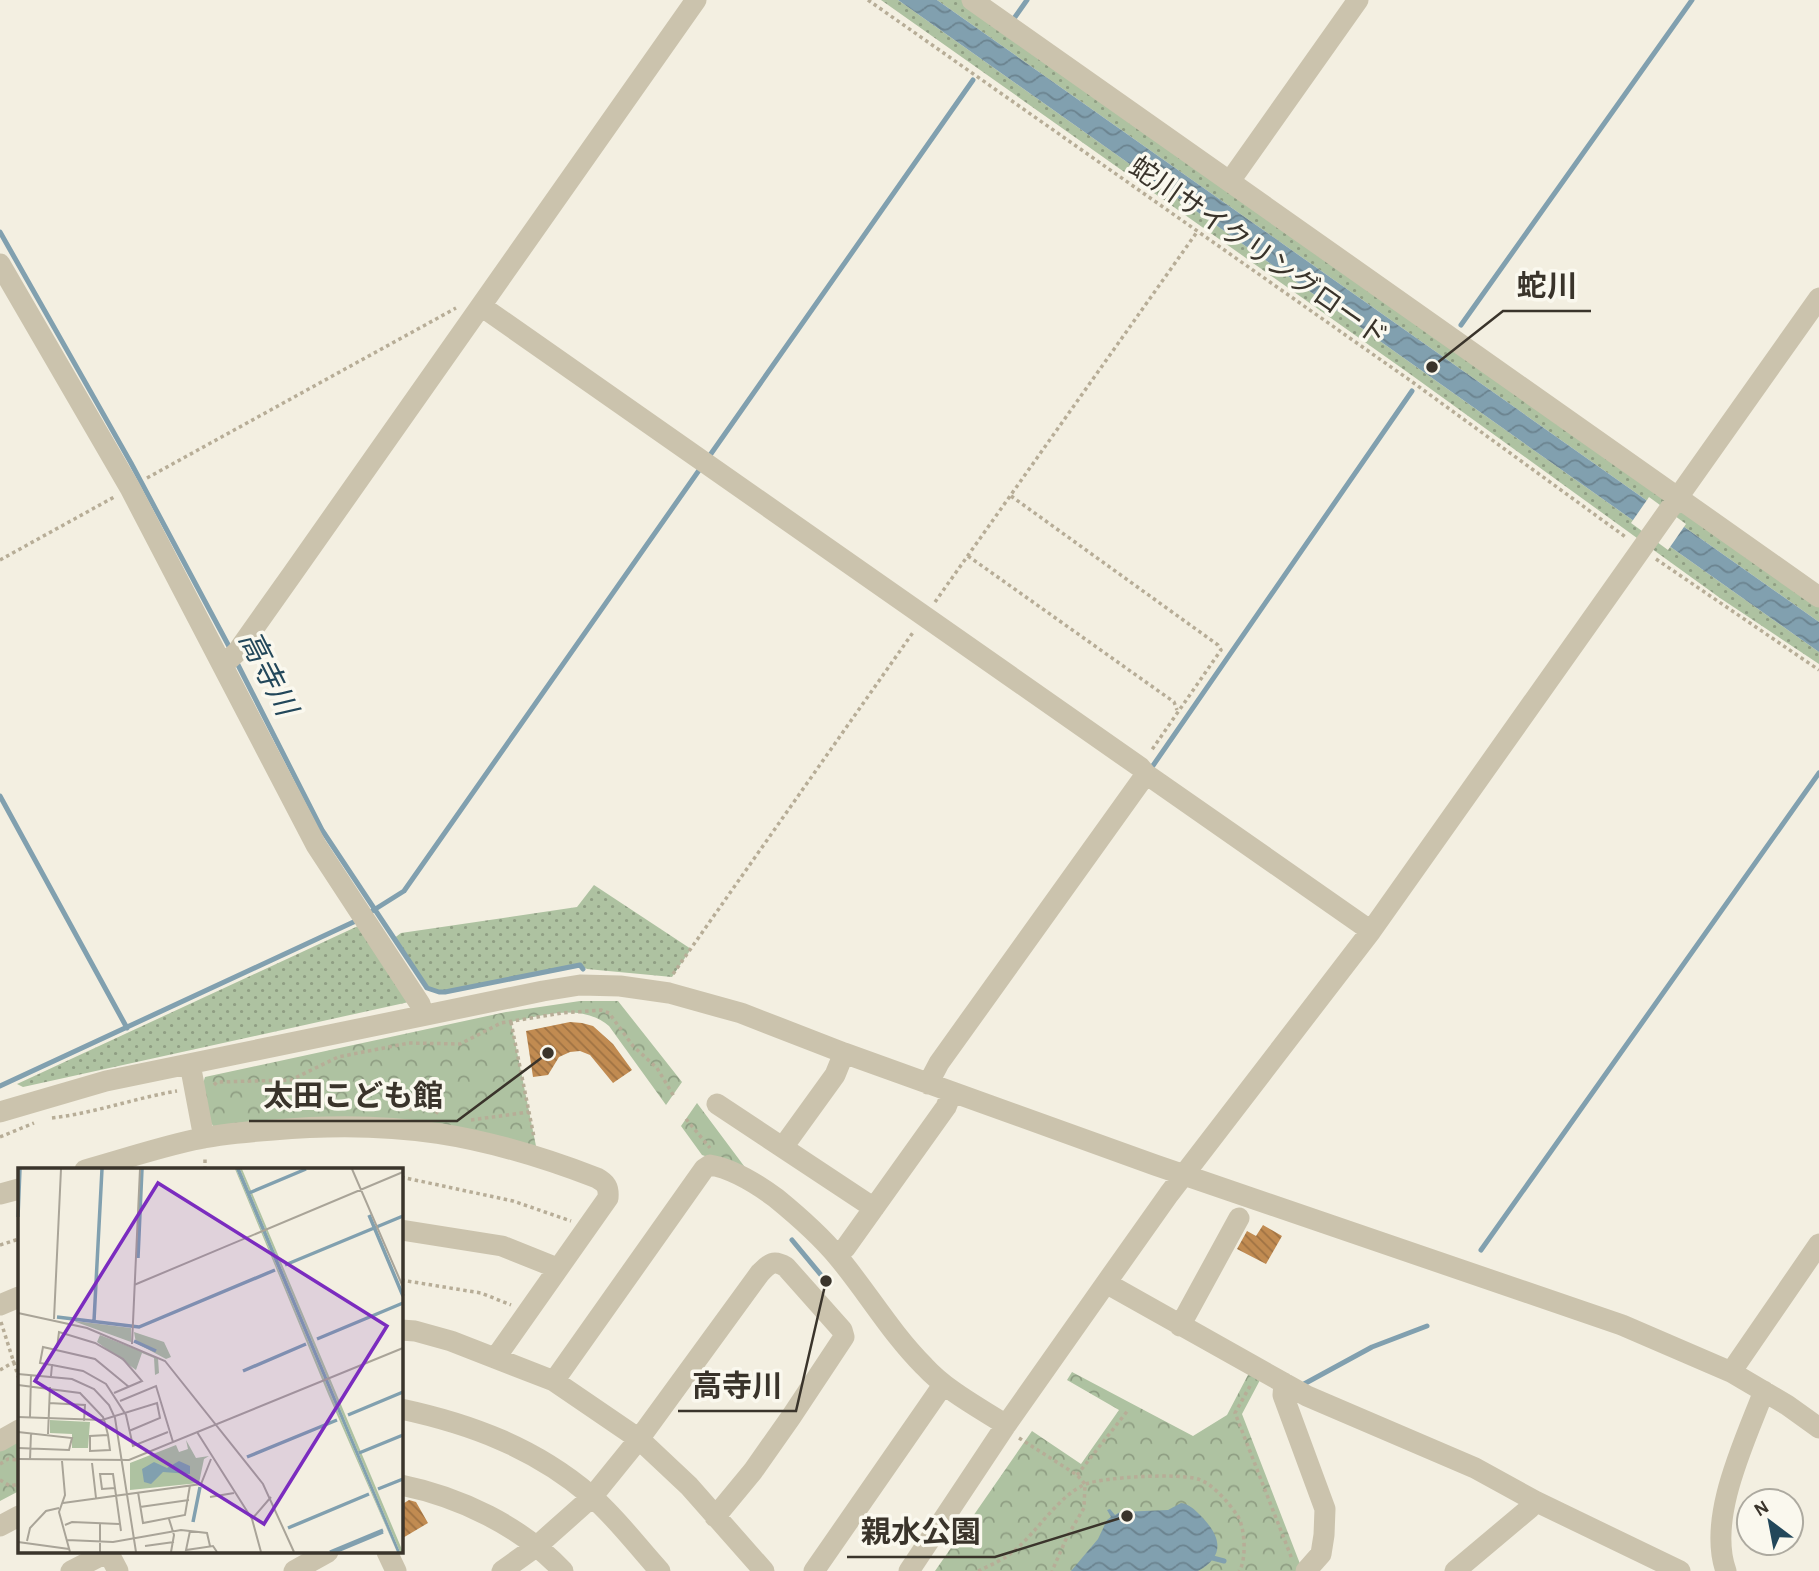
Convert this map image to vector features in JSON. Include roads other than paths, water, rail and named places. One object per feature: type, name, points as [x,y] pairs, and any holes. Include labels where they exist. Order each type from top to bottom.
[{"type":"street","points":[[223,665],[237,652],[696,0]]},
{"type":"street","points":[[972,0],[1676,499],[1819,597]]},
{"type":"street","points":[[1230,181],[1358,0]]},
{"type":"street","points":[[0,264],[130,488],[316,845],[420,1004],[423,1014]]},
{"type":"street","points":[[909,1571],[1012,1432],[1106,1283],[1186,1173],[1371,931],[1819,298]]},
{"type":"street","points":[[481,306],[1371,931]]},
{"type":"street","points":[[929,1084],[939,1063],[1143,771]]},
{"type":"street","points":[[0,1112],[106,1081],[423,1014],[580,985],[620,986],[669,993],[741,1013],[1155,1165],[1186,1173],[1622,1325],[1731,1372],[1819,1428]]},
{"type":"street","points":[[783,1147],[835,1075],[844,1053]]},
{"type":"street","points":[[190,1064],[204,1138]]},
{"type":"street","points":[[837,1256],[946,1107],[952,1092]]},
{"type":"street","points":[[717,1104],[874,1208]]},
{"type":"street","points":[[92,1168],[204,1138],[319,1125],[369,1125],[421,1129],[466,1137],[534,1155],[597,1178],[609,1189],[608,1198],[496,1357]]},
{"type":"street","points":[[554,1381],[677,1206],[704,1169],[710,1166],[731,1171],[760,1186],[804,1221],[837,1256],[904,1345],[943,1385],[1012,1432]]},
{"type":"street","points":[[0,1194],[18,1189]]},
{"type":"street","points":[[1180,1326],[1239,1217]]},
{"type":"street","points":[[402,1230],[502,1245],[557,1268]]},
{"type":"street","points":[[1731,1372],[1819,1244]]},
{"type":"street","points":[[502,1571],[537,1546],[592,1497],[639,1439],[760,1273],[770,1263],[778,1262],[786,1267],[842,1331],[844,1337],[753,1471],[715,1517]]},
{"type":"street","points":[[1106,1283],[1307,1396],[1475,1468],[1535,1501],[1680,1571]]},
{"type":"street","points":[[402,1330],[415,1331],[496,1357],[554,1381],[639,1439],[689,1486],[764,1571]]},
{"type":"street","points":[[1284,1383],[1283,1395],[1325,1508],[1321,1554],[1301,1569]]},
{"type":"street","points":[[814,1571],[943,1385]]},
{"type":"street","points":[[1726,1571],[1720,1554],[1725,1500],[1764,1391]]},
{"type":"street","points":[[402,1409],[444,1418],[507,1441],[552,1466],[592,1497],[660,1571]]},
{"type":"street","points":[[0,1441],[18,1431]]},
{"type":"street","points":[[402,1485],[449,1498],[478,1510],[537,1546],[563,1571]]},
{"type":"street","points":[[1455,1571],[1535,1501]]},
{"type":"street","points":[[0,1526],[18,1517]]},
{"type":"street","points":[[71,1571],[104,1554]]},
{"type":"street","points":[[109,1554],[118,1571]]},
{"type":"street","points":[[294,1571],[324,1554]]},
{"type":"street","points":[[388,1554],[396,1571]]},
{"type":"water","points":[[898,0],[937,0],[1819,622],[1819,652]]},
{"type":"water","points":[[1181,1503],[1198,1513],[1216,1537],[1217,1552],[1207,1565],[1198,1571],[1071,1571],[1098,1539],[1111,1517],[1107,1510],[1110,1509],[1115,1515],[1120,1512],[1168,1510]]},
{"type":"waterway","points":[[1015,17],[1027,0]]},
{"type":"waterway","points":[[1461,325],[1692,0]]},
{"type":"waterway","points":[[708,458],[973,80]]},
{"type":"waterway","name":"高寺川","points":[[0,232],[131,463],[232,652]]},
{"type":"waterway","points":[[1152,767],[1412,391]]},
{"type":"waterway","points":[[369,913],[404,891],[702,466]]},
{"type":"waterway","name":"高寺川","points":[[236,661],[322,830],[427,988],[445,992],[580,965],[583,969]]},
{"type":"waterway","points":[[1481,1250],[1819,773]]},
{"type":"waterway","points":[[0,796],[127,1028]]},
{"type":"waterway","points":[[0,1086],[360,919]]},
{"type":"waterway","name":"高寺川","points":[[792,1240],[826,1281]]},
{"type":"waterway","points":[[1304,1384],[1372,1347],[1427,1326]]},
{"type":"waterway","points":[[1209,1557],[1224,1561]]},
{"type":"place","name":"蛇川","points":[[1432,367]]},
{"type":"place","name":"太田こども館","points":[[548,1053]]},
{"type":"place","name":"高寺川","points":[[826,1281]]},
{"type":"place","name":"親水公園","points":[[1127,1516]]}]
